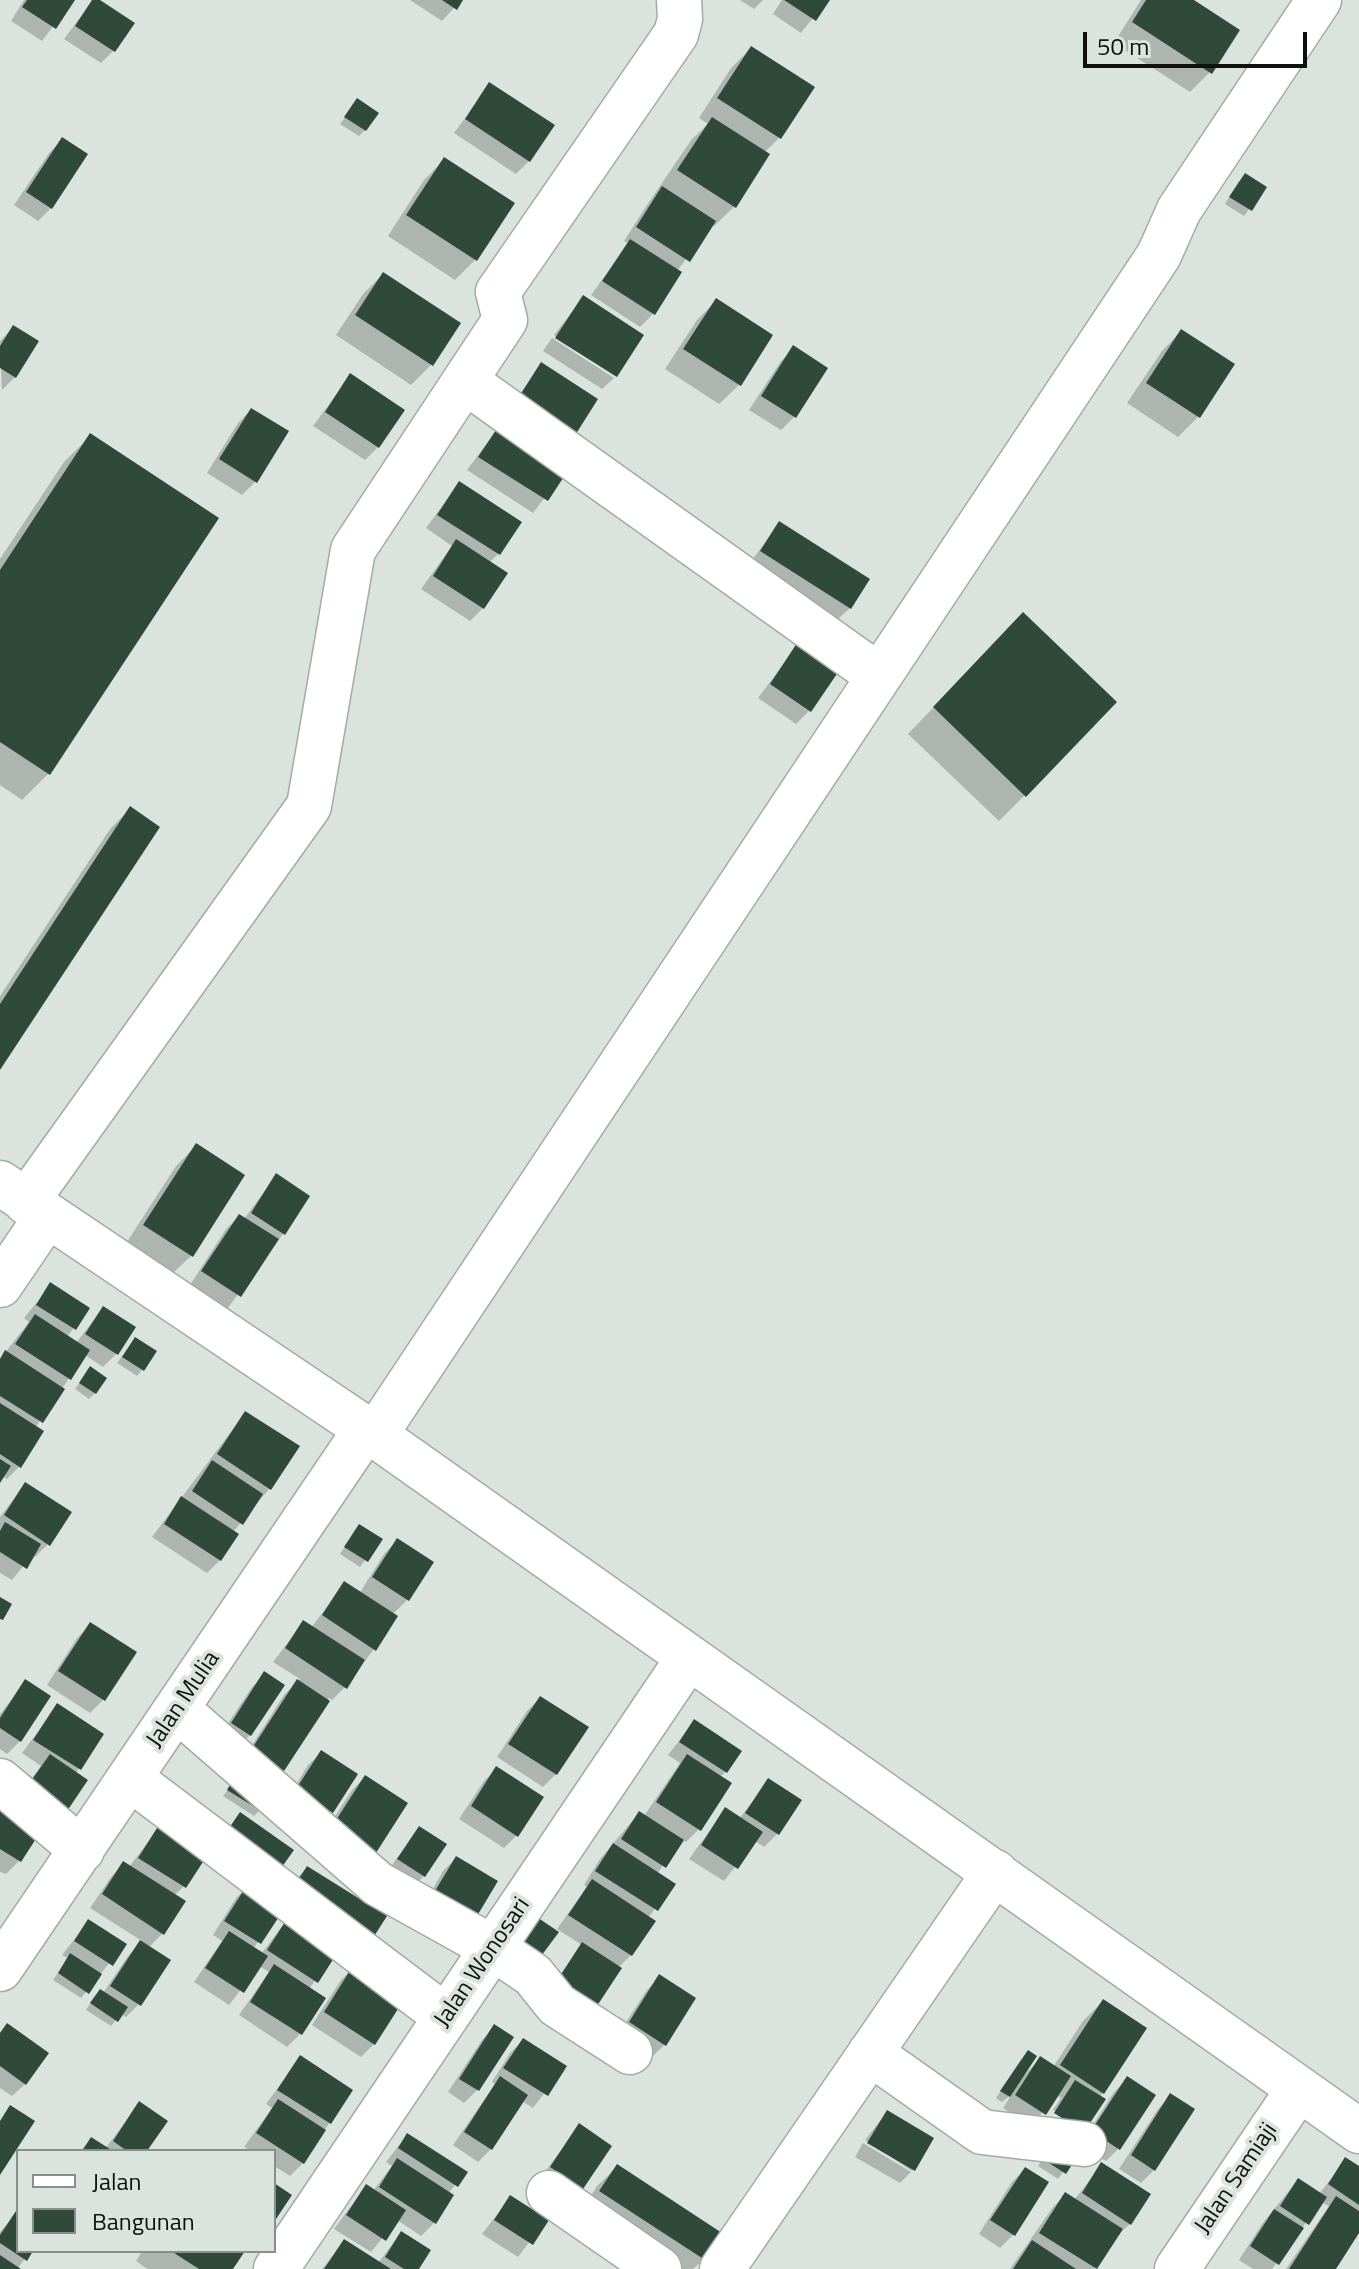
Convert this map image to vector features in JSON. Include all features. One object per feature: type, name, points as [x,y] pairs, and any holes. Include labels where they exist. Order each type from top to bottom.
[{"type":"street","points":[[0,1285],[25,1200],[309,806],[353,550],[505,320],[498,292],[676,34],[680,19],[679,0]]},
{"type":"street","name":"Jalan Mulia","points":[[0,1969],[370,1432],[879,676],[1159,255],[1179,210],[1319,0]]},
{"type":"street","points":[[465,381],[879,676]]},
{"type":"street","points":[[25,1200],[370,1432],[1359,2131]]},
{"type":"street","name":"Jalan Wonosari","points":[[276,2269],[689,1657]]},
{"type":"street","points":[[178,1710],[378,1884],[493,1948],[533,1975],[557,2005],[630,2052]]},
{"type":"street","points":[[131,1779],[446,2017]]},
{"type":"street","points":[[0,1781],[82,1850]]},
{"type":"street","points":[[722,2269],[995,1872]]},
{"type":"street","points":[[870,2053],[982,2132],[1084,2144]]},
{"type":"street","name":"Jalan Samiaji","points":[[1177,2269],[1298,2090]]},
{"type":"street","points":[[549,2193],[659,2269]]},
{"type":"building","points":[[27,0],[75,0],[56,29],[22,7]]},
{"type":"building","points":[[92,0],[100,0],[135,23],[115,52],[75,26]]},
{"type":"building","points":[[442,0],[463,0],[457,10]]},
{"type":"building","points":[[784,0],[830,0],[816,21]]},
{"type":"building","points":[[1146,0],[1194,0],[1240,30],[1212,74],[1132,22]]},
{"type":"building","points":[[751,46],[815,87],[781,139],[717,98]]},
{"type":"building","points":[[489,82],[555,125],[530,162],[465,119]]},
{"type":"building","points":[[357,98],[379,113],[366,131],[344,117]]},
{"type":"building","points":[[712,117],[770,154],[736,208],[677,170]]},
{"type":"building","points":[[62,137],[88,154],[52,209],[26,192]]},
{"type":"building","points":[[444,157],[515,203],[477,261],[406,215]]},
{"type":"building","points":[[1245,173],[1267,187],[1252,211],[1229,197]]},
{"type":"building","points":[[662,186],[716,221],[690,262],[636,227]]},
{"type":"building","points":[[630,239],[682,272],[655,315],[602,281]]},
{"type":"building","points":[[383,272],[461,323],[433,366],[355,315]]},
{"type":"building","points":[[583,295],[644,335],[617,377],[555,338]]},
{"type":"building","points":[[716,298],[773,335],[741,386],[683,349]]},
{"type":"building","points":[[13,325],[39,341],[16,378],[0,368],[0,346]]},
{"type":"building","points":[[1181,329],[1235,364],[1200,418],[1146,383]]},
{"type":"building","points":[[793,345],[828,368],[796,418],[761,396]]},
{"type":"building","points":[[541,362],[598,399],[574,437],[517,400]]},
{"type":"building","points":[[350,373],[405,410],[379,448],[325,412]]},
{"type":"building","points":[[251,408],[289,431],[257,483],[219,459]]},
{"type":"building","points":[[500,424],[569,469],[548,501],[478,457]]},
{"type":"building","points":[[90,433],[219,518],[50,775],[0,742],[0,570]]},
{"type":"building","points":[[459,481],[522,522],[500,555],[437,515]]},
{"type":"building","points":[[779,521],[870,579],[851,609],[760,551]]},
{"type":"building","points":[[456,539],[508,573],[484,609],[433,576]]},
{"type":"building","points":[[1023,612],[1117,702],[1026,797],[933,707]]},
{"type":"building","points":[[803,634],[845,662],[811,712],[770,684]]},
{"type":"building","points":[[130,806],[160,827],[0,1070],[0,1004]]},
{"type":"building","points":[[196,1143],[245,1175],[193,1257],[143,1225]]},
{"type":"building","points":[[276,1173],[310,1196],[285,1235],[251,1213]]},
{"type":"building","points":[[239,1214],[279,1239],[241,1297],[201,1271]]},
{"type":"building","points":[[50,1282],[90,1308],[76,1330],[36,1305]]},
{"type":"building","points":[[103,1306],[136,1327],[118,1355],[85,1334]]},
{"type":"building","points":[[35,1314],[90,1350],[71,1380],[15,1344]]},
{"type":"building","points":[[135,1337],[157,1351],[144,1371],[122,1357]]},
{"type":"building","points":[[5,1350],[65,1389],[43,1423],[0,1396],[0,1359]]},
{"type":"building","points":[[90,1366],[107,1378],[96,1394],[79,1383]]},
{"type":"building","points":[[0,1403],[44,1431],[21,1468],[0,1454]]},
{"type":"building","points":[[245,1411],[300,1446],[271,1490],[217,1454]]},
{"type":"building","points":[[0,1459],[11,1466],[0,1483]]},
{"type":"building","points":[[212,1460],[263,1494],[243,1525],[192,1491]]},
{"type":"building","points":[[25,1482],[72,1512],[50,1546],[4,1515]]},
{"type":"building","points":[[181,1496],[239,1534],[221,1561],[164,1524]]},
{"type":"building","points":[[5,1522],[41,1544],[27,1569],[0,1552],[0,1531]]},
{"type":"building","points":[[359,1524],[383,1539],[368,1562],[344,1547]]},
{"type":"building","points":[[397,1538],[434,1562],[409,1601],[372,1577]]},
{"type":"building","points":[[344,1581],[398,1616],[376,1651],[322,1615]]},
{"type":"building","points":[[0,1597],[12,1604],[3,1620],[0,1619]]},
{"type":"building","points":[[303,1620],[365,1660],[347,1689],[285,1648]]},
{"type":"building","points":[[90,1622],[137,1652],[105,1701],[58,1671]]},
{"type":"building","points":[[264,1671],[285,1685],[251,1736],[231,1723]]},
{"type":"building","points":[[25,1679],[51,1696],[21,1742],[0,1728],[0,1718]]},
{"type":"building","points":[[297,1679],[330,1701],[284,1771],[251,1750]]},
{"type":"building","points":[[540,1696],[589,1727],[557,1775],[508,1744]]},
{"type":"building","points":[[57,1703],[104,1734],[81,1770],[33,1740]]},
{"type":"building","points":[[694,1719],[742,1751],[727,1773],[679,1742]]},
{"type":"building","points":[[321,1750],[358,1774],[333,1813],[296,1789]]},
{"type":"building","points":[[50,1754],[88,1780],[65,1814],[26,1788]]},
{"type":"building","points":[[687,1754],[732,1783],[701,1831],[656,1802]]},
{"type":"building","points":[[496,1766],[544,1797],[518,1837],[471,1806]]},
{"type":"building","points":[[365,1775],[408,1803],[374,1856],[331,1828]]},
{"type":"building","points":[[234,1778],[261,1811],[227,1790]]},
{"type":"building","points":[[768,1778],[802,1800],[779,1835],[745,1813]]},
{"type":"building","points":[[0,1804],[41,1831],[21,1862],[0,1849]]},
{"type":"building","points":[[725,1807],[763,1832],[738,1869],[701,1845]]},
{"type":"building","points":[[639,1811],[684,1840],[666,1868],[621,1839]]},
{"type":"building","points":[[240,1812],[294,1850],[279,1871],[225,1834]]},
{"type":"building","points":[[164,1817],[212,1848],[186,1888],[138,1858]]},
{"type":"building","points":[[419,1826],[447,1844],[425,1877],[397,1859]]},
{"type":"building","points":[[613,1843],[676,1884],[658,1911],[595,1871]]},
{"type":"building","points":[[456,1856],[498,1881],[477,1916],[435,1891]]},
{"type":"building","points":[[123,1861],[186,1901],[164,1935],[102,1894]]},
{"type":"building","points":[[307,1866],[387,1916],[371,1941],[291,1891]]},
{"type":"building","points":[[592,1879],[656,1921],[632,1956],[568,1915]]},
{"type":"building","points":[[249,1882],[286,1906],[261,1944],[224,1921]]},
{"type":"building","points":[[292,1911],[343,1944],[318,1983],[267,1950]]},
{"type":"building","points":[[528,1911],[559,1932],[533,1967],[503,1945]]},
{"type":"building","points":[[88,1919],[127,1944],[113,1966],[74,1941]]},
{"type":"building","points":[[229,1931],[268,1956],[244,1993],[205,1968]]},
{"type":"building","points":[[140,1940],[171,1960],[141,2006],[110,1986]]},
{"type":"building","points":[[582,1942],[622,1968],[593,2012],[553,1987]]},
{"type":"building","points":[[70,1953],[102,1974],[89,1994],[58,1973]]},
{"type":"building","points":[[274,1964],[326,1998],[302,2035],[250,2002]]},
{"type":"building","points":[[354,1964],[405,1998],[375,2045],[324,2012]]},
{"type":"building","points":[[659,1974],[696,1998],[666,2046],[629,2022]]},
{"type":"building","points":[[100,1989],[128,2007],[118,2022],[90,2003]]},
{"type":"building","points":[[1103,1999],[1147,2028],[1104,2094],[1060,2065]]},
{"type":"building","points":[[7,2023],[49,2053],[26,2085],[0,2066],[0,2033]]},
{"type":"building","points":[[494,2024],[514,2037],[479,2091],[459,2079]]},
{"type":"building","points":[[523,2038],[567,2066],[548,2096],[503,2068]]},
{"type":"building","points":[[1028,2050],[1037,2056],[1010,2097],[1000,2091]]},
{"type":"building","points":[[300,2055],[353,2090],[331,2124],[277,2090]]},
{"type":"building","points":[[1040,2056],[1071,2076],[1046,2115],[1015,2095]]},
{"type":"building","points":[[500,2076],[528,2095],[492,2150],[464,2132]]},
{"type":"building","points":[[1127,2076],[1156,2095],[1120,2150],[1091,2131]]},
{"type":"building","points":[[1075,2080],[1106,2099],[1084,2132],[1054,2113]]},
{"type":"building","points":[[1170,2093],[1195,2109],[1155,2171],[1131,2155]]},
{"type":"building","points":[[278,2099],[326,2130],[304,2164],[256,2133]]},
{"type":"building","points":[[139,2101],[168,2121],[148,2149],[124,2149],[113,2141]]},
{"type":"building","points":[[10,2105],[35,2121],[0,2175],[0,2121]]},
{"type":"building","points":[[887,2110],[934,2138],[915,2171],[867,2143]]},
{"type":"building","points":[[579,2123],[612,2146],[583,2189],[550,2167]]},
{"type":"building","points":[[407,2133],[468,2172],[458,2187],[398,2148]]},
{"type":"building","points":[[91,2137],[110,2149],[83,2149]]},
{"type":"building","points":[[1077,2157],[1066,2174],[1043,2159]]},
{"type":"building","points":[[1345,2157],[1359,2166],[1359,2205],[1328,2184]]},
{"type":"building","points":[[397,2158],[454,2195],[436,2224],[379,2187]]},
{"type":"building","points":[[1101,2162],[1151,2194],[1131,2225],[1082,2193]]},
{"type":"building","points":[[617,2164],[722,2233],[705,2260],[599,2191]]},
{"type":"building","points":[[1025,2167],[1049,2182],[1015,2236],[990,2220]]},
{"type":"building","points":[[1298,2178],[1327,2197],[1309,2225],[1280,2206]]},
{"type":"building","points":[[276,2184],[292,2195],[276,2219]]},
{"type":"building","points":[[366,2184],[406,2210],[386,2241],[346,2215]]},
{"type":"building","points":[[1065,2192],[1123,2229],[1097,2269],[1039,2233]]},
{"type":"building","points":[[510,2195],[549,2220],[533,2245],[494,2220]]},
{"type":"building","points":[[1336,2196],[1359,2211],[1359,2233],[1336,2269],[1289,2269]]},
{"type":"building","points":[[1274,2209],[1304,2228],[1279,2265],[1250,2246]]},
{"type":"building","points":[[16,2211],[16,2253],[32,2253],[27,2261],[0,2243],[0,2235]]},
{"type":"building","points":[[401,2231],[431,2250],[419,2269],[404,2269],[385,2257]]},
{"type":"building","points":[[344,2239],[391,2269],[324,2269]]},
{"type":"building","points":[[1032,2240],[1076,2269],[1013,2269]]},
{"type":"building","points":[[174,2253],[244,2253],[233,2269],[199,2269]]},
{"type":"building","points":[[0,2255],[21,2269],[0,2269]]}]
